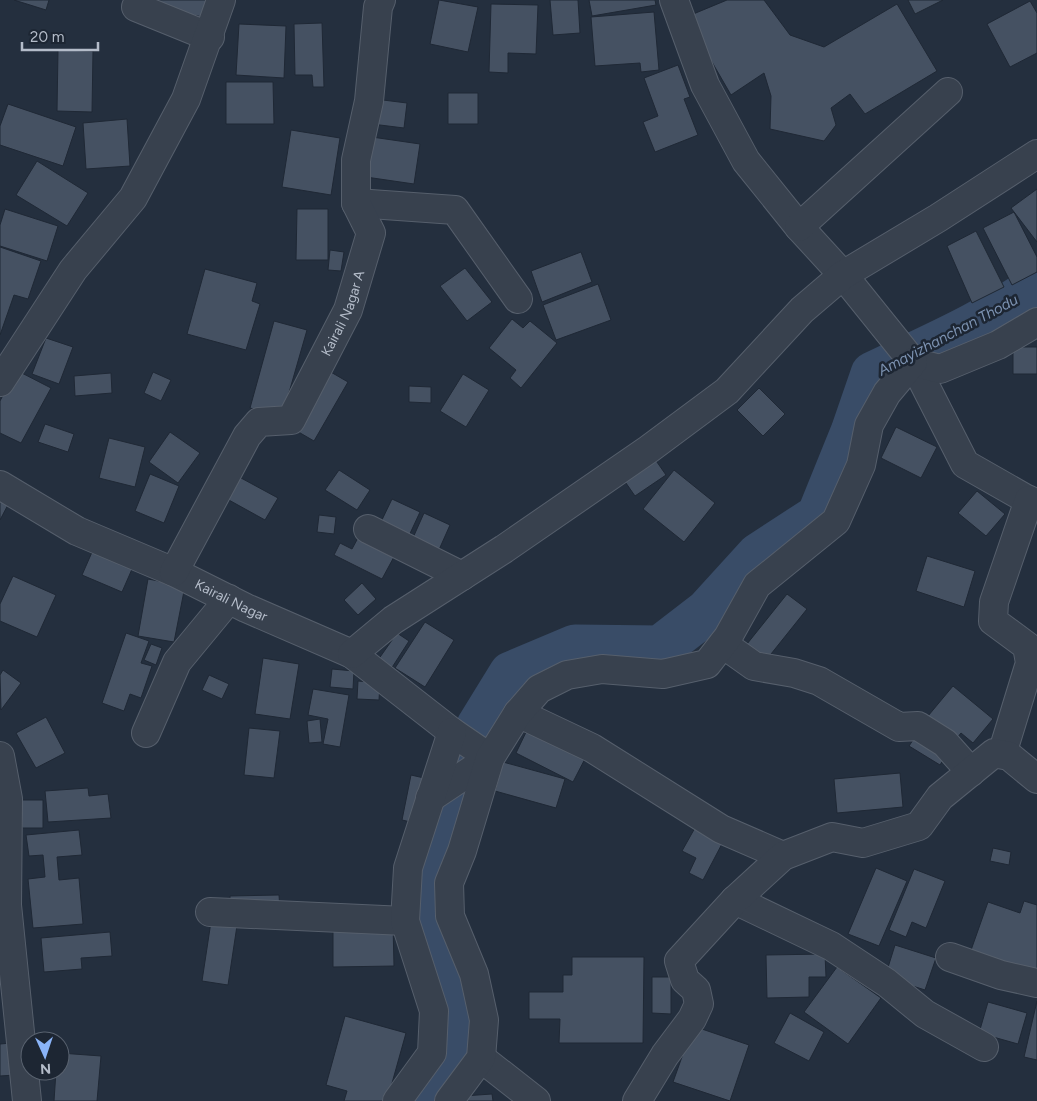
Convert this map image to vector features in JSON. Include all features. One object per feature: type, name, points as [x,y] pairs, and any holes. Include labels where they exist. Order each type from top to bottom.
[{"type":"street","points":[[0,382],[73,270],[133,198],[186,99],[222,0]]},
{"type":"street","name":"Kairali Nagar A","points":[[174,572],[247,436],[260,422],[291,420],[348,310],[372,233],[356,202],[356,160],[369,101],[378,7],[381,0]]},
{"type":"street","points":[[674,0],[705,85],[746,162],[799,227],[843,275],[913,362],[965,464],[1033,503],[994,602],[993,621],[1027,646],[1030,663],[1002,754]]},
{"type":"street","points":[[136,8],[210,37]]},
{"type":"street","points":[[799,227],[948,92]]},
{"type":"street","points":[[352,654],[393,620],[462,576],[649,449],[727,391],[802,310],[843,275],[938,218],[1037,154]]},
{"type":"street","points":[[356,202],[455,210],[518,299]]},
{"type":"street","points":[[913,362],[940,369],[998,345],[1037,322]]},
{"type":"street","points":[[449,1101],[481,1058],[484,1020],[474,974],[450,916],[450,883],[462,851],[490,758],[518,713],[539,689],[567,674],[602,669],[663,674],[707,664],[723,644],[757,585],[836,521],[861,465],[870,425],[887,394],[913,362]]},
{"type":"street","name":"Kairali Nagar","points":[[0,484],[77,532],[174,572],[228,599],[352,654],[452,732],[490,758]]},
{"type":"street","points":[[368,529],[462,576]]},
{"type":"street","points":[[146,733],[176,662],[228,599]]},
{"type":"street","points":[[723,644],[754,666],[794,673],[819,682],[899,727],[918,726],[945,743],[971,772]]},
{"type":"street","points":[[518,713],[592,748],[721,829],[783,856]]},
{"type":"street","points":[[397,1101],[432,1053],[434,1011],[405,921],[408,868],[452,732]]},
{"type":"street","points":[[637,1101],[665,1055],[692,1019],[699,1004],[696,990],[685,980],[679,962],[735,900],[783,856],[832,837],[862,843],[919,826],[940,797],[994,753],[1009,756],[1037,779]]},
{"type":"street","points":[[0,756],[8,799],[8,904],[27,1101]]},
{"type":"street","points":[[430,798],[490,758]]},
{"type":"street","points":[[735,900],[832,946],[887,983],[926,1014],[984,1047]]},
{"type":"street","points":[[210,912],[405,921]]},
{"type":"street","points":[[950,957],[1001,975],[1037,983]]},
{"type":"street","points":[[481,1058],[536,1101]]},
{"type":"building","points":[[14,0],[49,0],[46,10]]},
{"type":"building","points":[[142,0],[207,0],[203,17],[141,5]]},
{"type":"building","points":[[439,0],[478,7],[468,52],[430,44]]},
{"type":"building","points":[[550,0],[578,0],[580,33],[553,35]]},
{"type":"building","points":[[589,0],[655,0],[656,5],[592,16]]},
{"type":"building","points":[[727,0],[764,0],[790,35],[824,47],[897,4],[937,71],[865,114],[850,94],[831,108],[836,125],[824,141],[770,129],[771,96],[764,73],[731,95],[686,17]]},
{"type":"building","points":[[908,0],[943,0],[915,14]]},
{"type":"building","points":[[1030,1],[1037,13],[1037,53],[1010,67],[987,24]]},
{"type":"building","points":[[491,4],[538,5],[536,54],[508,53],[508,73],[489,72]]},
{"type":"building","points":[[654,12],[659,70],[641,72],[640,63],[595,66],[591,17]]},
{"type":"building","points":[[322,23],[324,87],[313,87],[312,75],[295,75],[294,24]]},
{"type":"building","points":[[239,24],[286,26],[284,78],[236,75]]},
{"type":"building","points":[[58,50],[93,51],[92,112],[57,111]]},
{"type":"building","points":[[678,65],[690,97],[684,99],[698,135],[655,152],[643,122],[658,116],[644,78]]},
{"type":"building","points":[[226,82],[273,82],[274,124],[226,124]]},
{"type":"building","points":[[448,93],[478,93],[478,124],[448,124]]},
{"type":"building","points":[[375,99],[407,103],[404,128],[372,124]]},
{"type":"building","points":[[8,104],[76,127],[63,166],[0,145],[0,126]]},
{"type":"building","points":[[127,119],[130,166],[86,169],[83,123]]},
{"type":"building","points":[[291,130],[340,138],[331,195],[282,187]]},
{"type":"building","points":[[365,136],[420,144],[414,184],[359,176]]},
{"type":"building","points":[[37,161],[88,193],[67,226],[16,195]]},
{"type":"building","points":[[1037,189],[1037,242],[1011,208]]},
{"type":"building","points":[[5,209],[58,226],[47,261],[0,246],[0,225]]},
{"type":"building","points":[[297,209],[328,209],[328,260],[296,260]]},
{"type":"building","points":[[1014,212],[1037,257],[1037,272],[1012,285],[983,228]]},
{"type":"building","points":[[976,231],[1004,287],[972,303],[947,246]]},
{"type":"building","points":[[0,247],[41,261],[28,299],[14,295],[0,335]]},
{"type":"building","points":[[330,250],[344,252],[341,271],[328,270]]},
{"type":"building","points":[[581,252],[592,282],[542,302],[531,271]]},
{"type":"building","points":[[465,268],[492,302],[467,321],[440,286]]},
{"type":"building","points":[[205,269],[257,283],[252,301],[260,304],[246,350],[187,334]]},
{"type":"building","points":[[598,284],[611,320],[556,340],[543,305]]},
{"type":"building","points":[[512,319],[523,328],[530,321],[557,343],[521,388],[510,378],[516,370],[489,348]]},
{"type":"building","points":[[274,321],[307,330],[282,417],[250,408]]},
{"type":"building","points":[[46,338],[73,347],[59,384],[32,374]]},
{"type":"building","points":[[1013,347],[1037,347],[1037,374],[1013,374]]},
{"type":"building","points":[[16,370],[51,388],[21,443],[0,433],[0,401]]},
{"type":"building","points":[[329,371],[348,382],[314,441],[295,430]]},
{"type":"building","points":[[153,372],[171,380],[161,401],[144,393]]},
{"type":"building","points":[[111,373],[112,393],[75,396],[74,376]]},
{"type":"building","points":[[463,374],[489,390],[466,427],[440,411]]},
{"type":"building","points":[[409,386],[431,387],[431,403],[409,402]]},
{"type":"building","points":[[759,388],[785,414],[763,436],[737,410]]},
{"type":"building","points":[[45,424],[74,434],[68,452],[38,442]]},
{"type":"building","points":[[896,427],[937,447],[921,478],[881,458]]},
{"type":"building","points":[[170,432],[200,453],[178,483],[149,462]]},
{"type":"building","points":[[109,438],[145,447],[135,487],[99,478]]},
{"type":"building","points":[[650,452],[666,475],[635,496],[619,473]]},
{"type":"building","points":[[339,470],[370,490],[357,510],[325,490]]},
{"type":"building","points":[[674,470],[715,503],[684,542],[643,509]]},
{"type":"building","points":[[230,472],[278,498],[265,520],[218,494]]},
{"type":"building","points":[[150,474],[179,486],[164,523],[135,511]]},
{"type":"building","points":[[977,491],[1005,514],[986,536],[958,513]]},
{"type":"building","points":[[0,496],[10,501],[0,520]]},
{"type":"building","points":[[392,499],[420,512],[407,540],[379,526]]},
{"type":"building","points":[[424,513],[450,525],[438,552],[412,540]]},
{"type":"building","points":[[319,515],[336,517],[334,534],[317,532]]},
{"type":"building","points":[[359,536],[395,555],[382,579],[334,555],[340,543],[352,549]]},
{"type":"building","points":[[96,543],[136,560],[122,592],[82,575]]},
{"type":"building","points":[[927,556],[975,571],[964,607],[916,591]]},
{"type":"building","points":[[13,576],[56,595],[37,637],[0,621],[0,604]]},
{"type":"building","points":[[148,579],[185,586],[174,642],[138,636]]},
{"type":"building","points":[[362,583],[376,599],[358,615],[344,600]]},
{"type":"building","points":[[787,594],[807,609],[763,664],[743,649]]},
{"type":"building","points":[[425,622],[454,640],[425,687],[395,668]]},
{"type":"building","points":[[126,633],[149,641],[141,663],[152,666],[141,698],[130,694],[124,711],[102,703]]},
{"type":"building","points":[[397,633],[409,641],[391,669],[378,660]]},
{"type":"building","points":[[151,644],[162,648],[156,665],[144,660]]},
{"type":"building","points":[[263,658],[299,664],[290,719],[255,714]]},
{"type":"building","points":[[332,669],[354,671],[353,689],[330,687]]},
{"type":"building","points":[[3,670],[21,683],[1,710],[0,675]]},
{"type":"building","points":[[209,675],[229,684],[222,699],[202,690]]},
{"type":"building","points":[[358,681],[380,683],[379,700],[357,699]]},
{"type":"building","points":[[953,686],[993,719],[973,743],[961,733],[951,745],[923,722]]},
{"type":"building","points":[[313,689],[349,695],[340,747],[323,744],[328,719],[308,715]]},
{"type":"building","points":[[46,717],[65,753],[36,768],[16,733]]},
{"type":"building","points":[[320,719],[322,742],[309,743],[307,721]]},
{"type":"building","points":[[530,724],[588,753],[573,782],[516,753]]},
{"type":"building","points":[[249,728],[280,731],[274,778],[244,775]]},
{"type":"building","points":[[919,731],[950,749],[940,765],[909,746]]},
{"type":"building","points":[[503,762],[565,779],[556,808],[495,791]]},
{"type":"building","points":[[900,773],[903,807],[837,813],[834,779]]},
{"type":"building","points":[[411,775],[424,778],[415,823],[402,820]]},
{"type":"building","points":[[88,788],[89,796],[108,794],[111,818],[48,822],[45,791]]},
{"type":"building","points":[[21,800],[43,800],[43,828],[22,828]]},
{"type":"building","points":[[696,826],[724,840],[703,880],[689,873],[696,858],[682,851]]},
{"type":"building","points":[[79,830],[82,855],[57,857],[59,880],[79,878],[83,924],[33,928],[28,879],[45,877],[43,855],[29,856],[26,835]]},
{"type":"building","points":[[993,848],[1011,852],[1009,865],[990,861]]},
{"type":"building","points":[[876,868],[907,881],[879,946],[848,934]]},
{"type":"building","points":[[914,869],[945,881],[926,928],[912,922],[906,937],[889,930]]},
{"type":"building","points":[[279,895],[280,910],[230,912],[230,896]]},
{"type":"building","points":[[1024,901],[1037,905],[1037,977],[970,953],[988,902],[1020,913]]},
{"type":"building","points":[[212,915],[238,919],[228,985],[202,981]]},
{"type":"building","points":[[393,924],[394,966],[333,967],[333,925]]},
{"type":"building","points":[[110,932],[112,956],[81,958],[82,969],[44,972],[41,938]]},
{"type":"building","points":[[895,945],[936,958],[925,990],[885,977]]},
{"type":"building","points":[[825,954],[826,977],[809,977],[809,997],[767,998],[766,955]]},
{"type":"building","points":[[572,957],[644,957],[643,1043],[559,1043],[560,1019],[529,1019],[529,992],[563,992],[563,975],[572,975]]},
{"type":"building","points":[[837,967],[881,998],[848,1044],[804,1012]]},
{"type":"building","points":[[652,977],[671,977],[671,1014],[652,1013]]},
{"type":"building","points":[[1037,1001],[1037,1060],[1024,1057]]},
{"type":"building","points":[[988,1002],[1027,1013],[1018,1044],[979,1033]]},
{"type":"building","points":[[790,1013],[824,1032],[809,1061],[774,1043]]},
{"type":"building","points":[[345,1016],[406,1033],[387,1101],[344,1101],[347,1091],[326,1085]]},
{"type":"building","points":[[693,1026],[749,1045],[730,1101],[673,1082]]},
{"type":"building","points":[[11,1043],[15,1075],[0,1076],[0,1044]]},
{"type":"building","points":[[70,1054],[101,1056],[97,1101],[54,1101],[55,1081],[70,1081]]},
{"type":"building","points":[[492,1094],[493,1101],[463,1101],[463,1096]]},
{"type":"waterway","name":"Amayizhanchan Thodu","points":[[415,1101],[462,1028],[437,956],[425,880],[454,783],[479,726],[511,674],[575,647],[660,648],[708,611],[759,555],[819,516],[853,432],[873,374],[978,323],[1037,286]]}]
